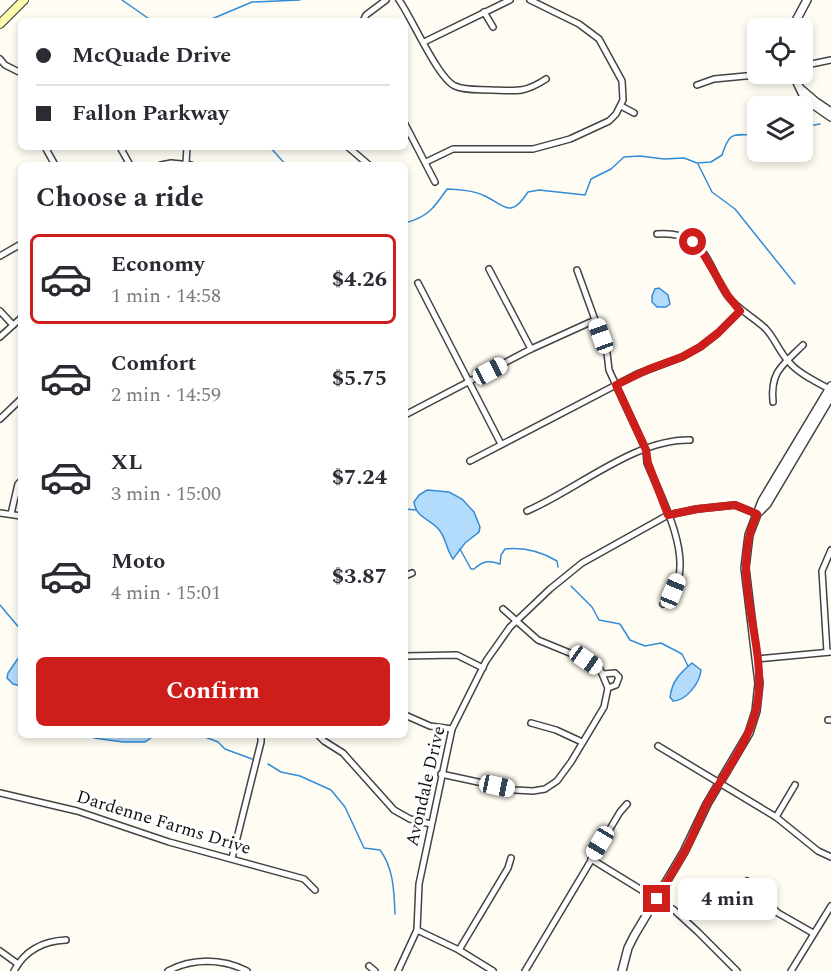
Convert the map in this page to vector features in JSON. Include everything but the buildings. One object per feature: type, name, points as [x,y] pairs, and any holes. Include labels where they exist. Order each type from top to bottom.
[{"type":"main road","points":[[0,24],[24,0]]},
{"type":"street","points":[[364,18],[386,0]]},
{"type":"street","points":[[399,0],[411,16],[437,67],[455,86],[522,92],[546,80]]},
{"type":"street","points":[[424,42],[510,0]]},
{"type":"street","points":[[426,162],[453,148],[530,150],[570,139],[609,121],[621,106],[624,94],[622,81],[599,39],[579,24],[530,0]]},
{"type":"street","points":[[797,18],[807,0]]},
{"type":"street","points":[[484,12],[493,27]]},
{"type":"street","points":[[0,60],[18,72]]},
{"type":"street","points":[[813,64],[831,60]]},
{"type":"street","points":[[697,85],[714,80],[747,76]]},
{"type":"street","points":[[797,84],[816,102],[831,112]]},
{"type":"street","points":[[797,84],[805,99],[831,117]]},
{"type":"street","points":[[621,106],[634,113]]},
{"type":"street","points":[[408,129],[435,182]]},
{"type":"street","points":[[352,150],[366,162]]},
{"type":"street","points":[[622,971],[628,948],[684,852],[707,804],[753,723],[759,691],[745,568],[749,535],[757,514],[767,504],[831,390],[794,368],[768,331],[740,311],[728,296],[701,250],[693,242],[683,236],[668,233],[657,234]]},
{"type":"street","points":[[0,255],[18,245]]},
{"type":"street","points":[[489,268],[531,349]]},
{"type":"street","points":[[577,270],[616,385],[646,450],[648,463],[680,550],[680,567],[673,591],[663,604]]},
{"type":"street","points":[[418,283],[501,444]]},
{"type":"street","points":[[0,311],[13,325]]},
{"type":"street","points":[[470,461],[645,370],[682,357],[700,347],[740,311]]},
{"type":"street","points":[[408,413],[531,349],[595,320]]},
{"type":"street","points":[[0,337],[18,321]]},
{"type":"street","points":[[773,402],[772,387],[775,376],[803,345]]},
{"type":"street","points":[[0,419],[18,402]]},
{"type":"street","points":[[527,511],[627,458],[664,443],[690,440]]},
{"type":"street","points":[[11,514],[18,484]]},
{"type":"street","name":"Avondale Drive","points":[[398,971],[417,930],[419,884],[452,729],[483,668],[516,620],[582,563],[668,515],[735,505],[757,514]]},
{"type":"street","points":[[0,513],[18,515]]},
{"type":"street","points":[[757,659],[829,652],[822,571],[831,550]]},
{"type":"street","points":[[408,575],[412,573]]},
{"type":"street","points":[[441,774],[515,790],[545,789],[557,781],[604,707],[608,688],[600,669],[586,660],[538,640],[503,609]]},
{"type":"street","points":[[408,656],[457,655],[483,668]]},
{"type":"street","points":[[603,674],[615,674],[619,677],[616,685],[608,688]]},
{"type":"street","points":[[408,716],[430,726],[452,729]]},
{"type":"street","points":[[531,723],[556,730],[582,742]]},
{"type":"street","points":[[232,858],[261,738]]},
{"type":"street","points":[[321,738],[343,753],[394,810],[410,819],[431,824]]},
{"type":"street","points":[[658,746],[776,817],[818,851],[831,857]]},
{"type":"street","points":[[776,817],[795,785]]},
{"type":"street","name":"Dardenne Farms Drive","points":[[0,793],[77,811],[169,842],[304,879],[315,890]]},
{"type":"street","points":[[525,971],[620,812],[627,804]]},
{"type":"street","points":[[459,950],[508,868],[511,858]]},
{"type":"street","points":[[591,860],[674,910],[737,971]]},
{"type":"street","points":[[747,881],[778,913],[813,933]]},
{"type":"street","points":[[791,971],[831,906]]},
{"type":"street","points":[[417,930],[459,950],[493,971]]},
{"type":"street","points":[[14,971],[34,948],[44,943],[66,939]]},
{"type":"street","points":[[0,951],[18,964]]},
{"type":"street","points":[[168,971],[193,962],[210,961],[247,971]]},
{"type":"street","points":[[369,966],[375,971]]},
{"type":"water","points":[[659,288],[668,295],[670,304],[666,307],[657,307],[652,302],[655,289]]},
{"type":"water","points":[[427,490],[449,492],[462,499],[474,512],[480,527],[479,532],[465,543],[453,559],[440,531],[415,508],[414,502]]},
{"type":"water","points":[[18,658],[18,685],[7,678]]},
{"type":"water","points":[[692,663],[701,670],[698,680],[687,695],[673,701],[670,697],[675,682]]},
{"type":"water","points":[[94,738],[151,738],[145,742]]},
{"type":"waterway","points":[[122,0],[148,18]]},
{"type":"waterway","points":[[214,18],[252,2],[300,0]]},
{"type":"waterway","points":[[813,125],[820,124]]},
{"type":"waterway","points":[[408,222],[430,211],[447,189],[476,193],[508,208],[513,208],[528,192],[539,190],[585,195],[591,179],[611,169],[624,157],[684,158],[697,163],[711,162],[722,155],[730,138],[747,135]]},
{"type":"waterway","points":[[273,150],[283,162]]},
{"type":"waterway","points":[[698,164],[712,192],[735,209],[795,284]]},
{"type":"waterway","points":[[408,509],[416,510]]},
{"type":"waterway","points":[[460,549],[471,569],[486,562],[500,564],[501,555],[505,549],[532,551],[545,555],[557,561],[558,567]]},
{"type":"waterway","points":[[571,586],[592,607],[599,620],[620,624],[630,640],[645,646],[661,643],[682,654],[688,666]]},
{"type":"waterway","points":[[0,605],[18,626]]},
{"type":"waterway","points":[[208,738],[218,742],[225,749],[252,759]]},
{"type":"waterway","points":[[268,764],[281,772],[300,776],[331,790],[345,807],[364,848],[380,850],[385,857],[392,881],[395,914]]},
{"type":"route","points":[[657,899],[692,837],[707,804],[749,733],[759,691],[745,568],[749,535],[757,514],[735,505],[668,515],[636,425],[616,385],[700,347],[740,311],[728,296],[701,250],[693,242]]}]
